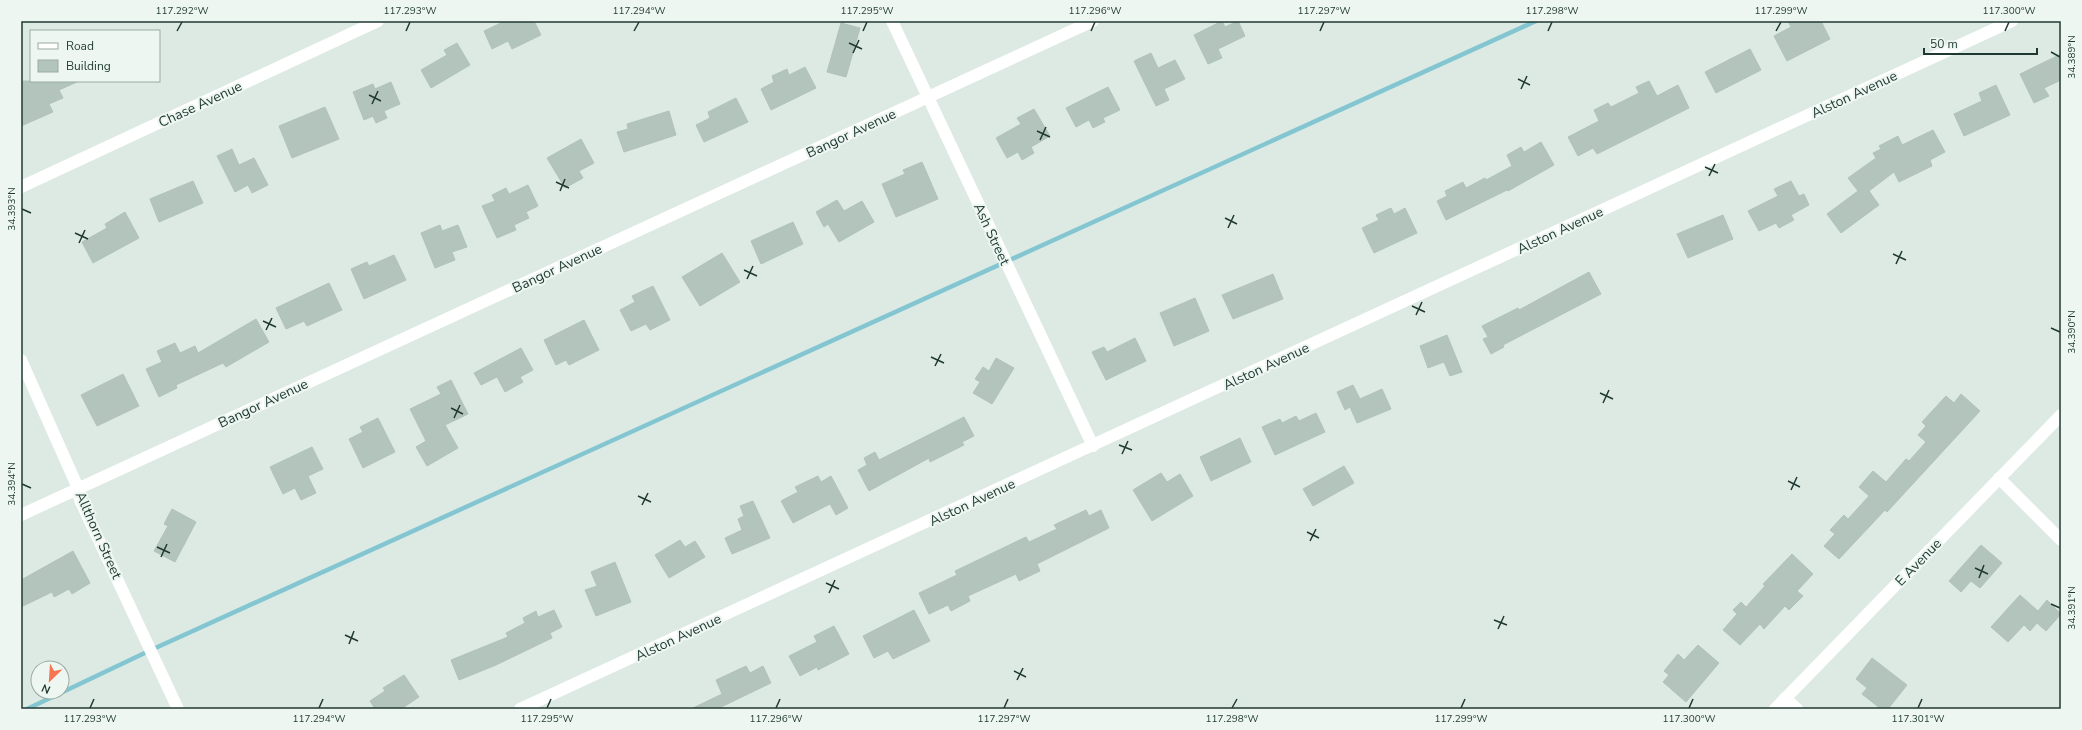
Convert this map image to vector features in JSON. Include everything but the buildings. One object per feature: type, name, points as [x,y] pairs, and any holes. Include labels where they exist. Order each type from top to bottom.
[{"type":"street","name":"Chase Avenue","points":[[21,187],[378,21]]},
{"type":"street","name":"Ash Street","points":[[892,21],[1093,446]]},
{"type":"street","name":"Bangor Avenue","points":[[21,515],[1093,21]]},
{"type":"street","name":"Alston Avenue","points":[[520,709],[2012,21]]},
{"type":"street","name":"Allthorn Street","points":[[21,360],[78,488],[80,500],[178,709]]},
{"type":"street","name":"E Avenue","points":[[1775,709],[2061,415]]},
{"type":"street","points":[[1999,478],[2061,540]]},
{"type":"street","points":[[1785,698],[1797,709]]},
{"type":"waterway","points":[[27,709],[151,650],[1536,21]]}]
